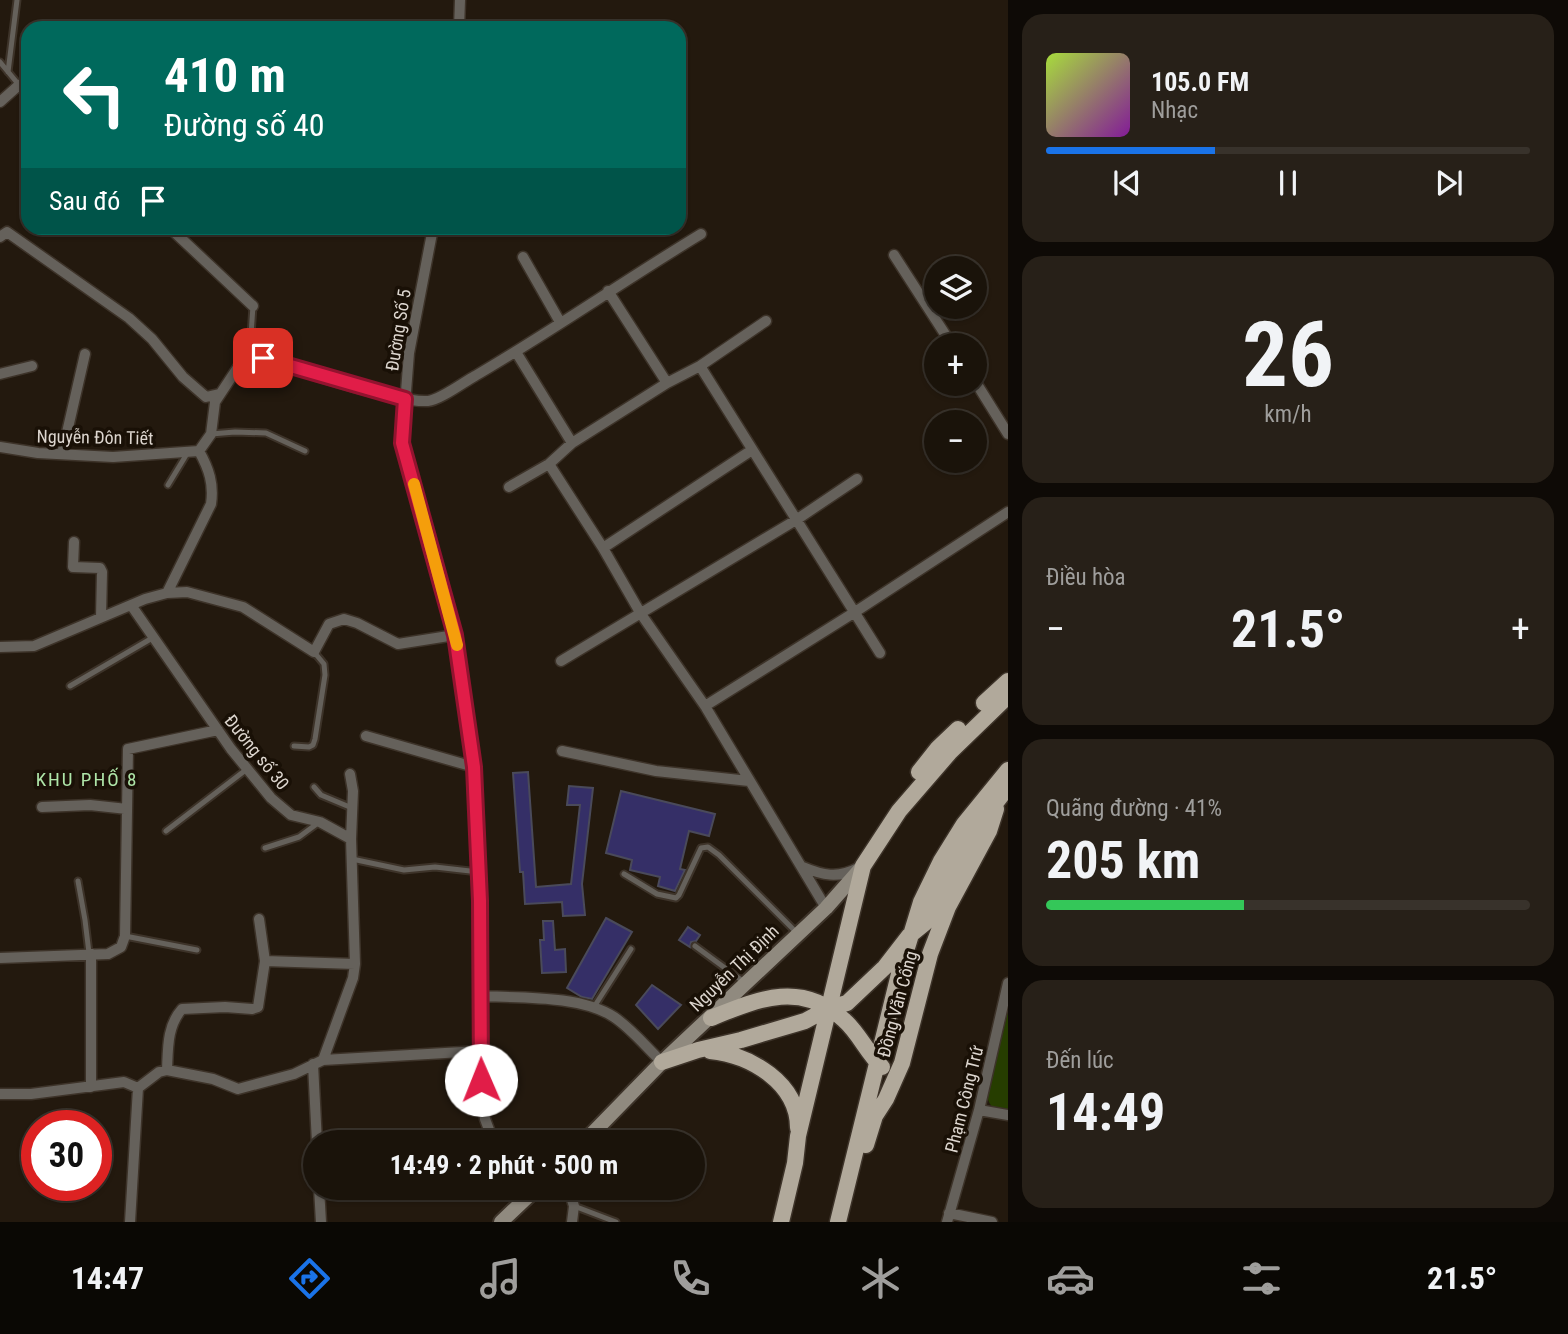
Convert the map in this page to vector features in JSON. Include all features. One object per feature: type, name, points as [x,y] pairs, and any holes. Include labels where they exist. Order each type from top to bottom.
[{"type":"main road","name":"Nguyễn Thị Định","points":[[899,811],[913,780],[938,748],[1008,681]]},
{"type":"main road","name":"Nguyễn Thị Định","points":[[596,1130],[662,1062],[827,908],[863,866],[899,811],[950,751],[1008,696]]},
{"type":"main road","points":[[662,1062],[698,1049],[805,1021],[829,1008],[847,1003],[863,990],[909,936],[925,923],[952,867],[1008,770]]},
{"type":"main road","points":[[992,797],[1008,788]]},
{"type":"main road","name":"Đồng Văn Cống","points":[[838,1222],[861,1145],[902,1063],[930,954],[947,907],[989,831],[996,812],[992,797]]},
{"type":"main road","points":[[773,1222],[788,1158],[797,1143],[863,866]]},
{"type":"main road","name":"Đồng Văn Cống","points":[[848,1222],[870,1090],[909,936]]},
{"type":"main road","points":[[711,1018],[757,999],[774,996],[796,996],[814,1000],[845,1020],[863,1046],[895,1081]]},
{"type":"main road","points":[[863,1046],[870,1090]]},
{"type":"main road","points":[[698,1049],[738,1056],[770,1073],[790,1101],[798,1119],[797,1143],[781,1222]]},
{"type":"main road","points":[[875,1116],[882,1087],[877,1062]]},
{"type":"main road","points":[[501,1222],[517,1200]]},
{"type":"street","points":[[458,21],[460,0]]},
{"type":"street","points":[[0,102],[19,85]]},
{"type":"street","points":[[0,237],[7,232],[129,318],[152,339],[183,377],[206,397],[219,394]]},
{"type":"street","points":[[167,593],[211,504],[212,481],[194,451],[211,435],[215,402],[250,349],[263,358],[405,399],[431,401],[516,352],[701,234]]},
{"type":"street","points":[[177,235],[253,306]]},
{"type":"street","name":"Đường Số 5","points":[[432,235],[409,353],[402,443],[455,635],[474,767],[479,872],[480,1051],[485,1119],[489,1130]]},
{"type":"street","points":[[894,254],[944,333]]},
{"type":"street","points":[[523,257],[560,322]]},
{"type":"street","points":[[608,291],[667,383]]},
{"type":"street","points":[[509,487],[549,464],[572,443],[667,383],[700,366],[766,321]]},
{"type":"street","points":[[516,352],[572,443]]},
{"type":"street","points":[[62,454],[85,354]]},
{"type":"street","points":[[0,374],[32,366]]},
{"type":"street","points":[[700,366],[880,653]]},
{"type":"street","points":[[984,396],[1008,434]]},
{"type":"street","name":"Nguyễn Đôn Tiết","points":[[0,447],[113,457],[194,451]]},
{"type":"street","points":[[603,548],[752,450]]},
{"type":"street","points":[[549,464],[603,548],[641,614],[705,706],[827,908]]},
{"type":"street","points":[[561,662],[796,520],[858,479]]},
{"type":"street","points":[[705,706],[1008,512]]},
{"type":"street","points":[[74,542],[73,567],[100,568],[102,572],[101,617]]},
{"type":"street","points":[[0,647],[34,646],[131,605],[167,593],[187,592],[243,607],[314,652],[329,624],[344,619],[398,644],[455,635]]},
{"type":"street","name":"Đường số 30","points":[[131,605],[218,730],[271,797],[291,815],[320,822],[351,839]]},
{"type":"street","points":[[0,957],[108,954],[121,947],[125,936],[128,749],[218,730]]},
{"type":"street","points":[[366,736],[474,767]]},
{"type":"street","points":[[562,751],[656,771],[750,781]]},
{"type":"street","points":[[317,1130],[318,1062],[353,978],[355,964],[350,774]]},
{"type":"street","points":[[41,807],[90,805],[127,808]]},
{"type":"street","points":[[802,867],[821,874],[839,876],[863,866]]},
{"type":"street","points":[[167,1070],[169,1035],[174,1018],[182,1009],[258,1007],[265,961],[259,919]]},
{"type":"street","points":[[90,953],[91,1087]]},
{"type":"street","points":[[265,961],[355,964]]},
{"type":"street","name":"Phạm Công Trứ","points":[[948,1217],[979,1110],[1008,983]]},
{"type":"street","points":[[481,996],[549,1000],[594,1007],[615,1018],[662,1062]]},
{"type":"street","points":[[130,1222],[138,1088],[159,1072],[167,1070],[213,1079],[238,1088],[294,1074],[318,1062],[480,1051]]},
{"type":"street","points":[[0,1094],[31,1094],[124,1082],[138,1088]]},
{"type":"street","points":[[979,1110],[1008,1115]]},
{"type":"street","points":[[320,1200],[321,1222]]},
{"type":"street","points":[[572,1222],[575,1206],[573,1200]]},
{"type":"street","points":[[948,1217],[992,1222]]},
{"type":"lane","points":[[9,72],[17,0]]},
{"type":"lane","points":[[0,62],[19,85]]},
{"type":"lane","points":[[250,349],[253,306]]},
{"type":"lane","points":[[211,435],[235,432],[266,433],[306,451]]},
{"type":"lane","points":[[168,485],[194,451]]},
{"type":"lane","points":[[70,686],[154,636]]},
{"type":"lane","points":[[294,746],[309,747],[315,739],[325,675],[324,664],[314,652]]},
{"type":"lane","points":[[166,831],[247,769]]},
{"type":"lane","points":[[314,787],[321,795],[352,807]]},
{"type":"lane","points":[[265,848],[299,837],[320,822]]},
{"type":"lane","points":[[624,874],[657,894],[676,898],[680,895],[701,848],[708,847],[799,934]]},
{"type":"lane","points":[[352,859],[404,870],[435,867],[479,872]]},
{"type":"lane","points":[[78,881],[90,953]]},
{"type":"lane","points":[[125,936],[197,950]]},
{"type":"lane","points":[[695,946],[747,984]]},
{"type":"lane","points":[[594,1007],[631,949]]},
{"type":"lane","points":[[575,1206],[617,1222]]},
{"type":"green space","points":[[1008,1012],[1008,1114],[994,1108],[987,1095]]},
{"type":"building","points":[[528,772],[536,887],[571,884],[580,805],[567,805],[569,786],[593,788],[582,884],[585,915],[563,916],[562,902],[525,904],[513,773]]},
{"type":"building","points":[[621,791],[715,814],[709,836],[689,831],[680,869],[685,870],[675,891],[658,886],[660,877],[630,870],[632,860],[606,853]]},
{"type":"building","points":[[606,918],[632,932],[592,999],[582,997],[567,988]]},
{"type":"building","points":[[543,921],[553,921],[555,950],[565,949],[566,972],[542,973],[540,940],[544,940]]},
{"type":"building","points":[[688,927],[700,935],[696,941],[691,942],[690,947],[679,940]]},
{"type":"building","points":[[652,985],[681,1005],[658,1029],[636,1005]]},
{"type":"slow traffic","points":[[414,484],[457,645]]},
{"type":"district","name":"KHU PHỐ 8","points":[[87,779]]},
{"type":"route","points":[[263,358],[405,399],[402,443],[455,635],[474,767],[480,901],[481,1080]]}]
